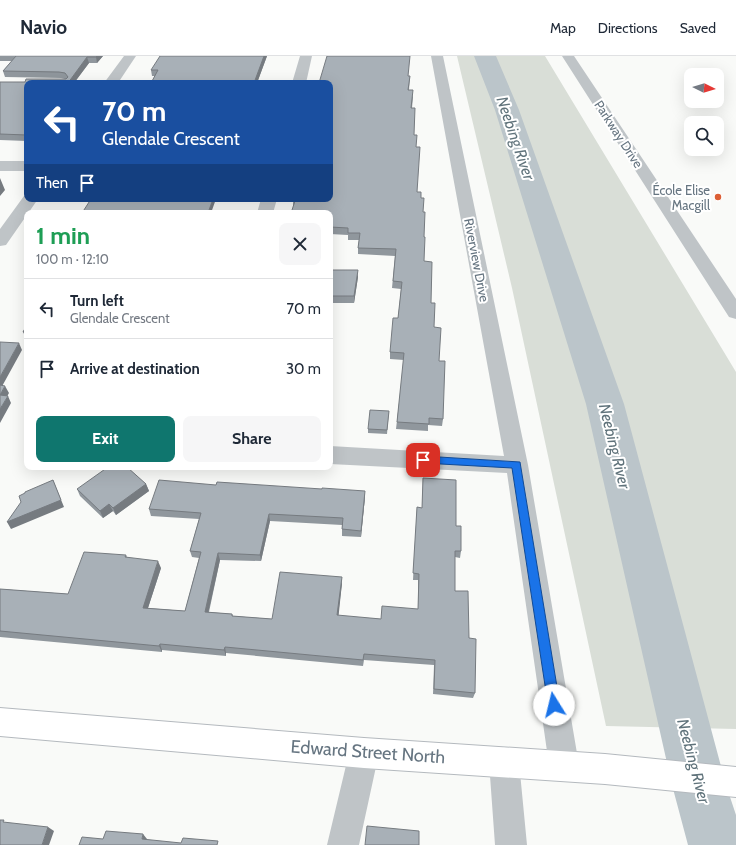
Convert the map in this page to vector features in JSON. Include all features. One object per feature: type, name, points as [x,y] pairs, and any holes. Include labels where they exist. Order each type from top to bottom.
[{"type":"main road","name":"Edward Street North","points":[[0,722],[364,753],[564,765],[736,782]]},
{"type":"street","points":[[113,80],[130,56]]},
{"type":"street","points":[[300,80],[306,56]]},
{"type":"street","name":"Riverview Drive","points":[[437,56],[517,464],[564,765]]},
{"type":"street","name":"Parkway Drive","points":[[568,56],[736,313]]},
{"type":"street","points":[[0,166],[24,166]]},
{"type":"street","points":[[0,241],[28,202]]},
{"type":"street","points":[[333,455],[517,464]]},
{"type":"street","points":[[343,845],[364,753]]},
{"type":"street","points":[[504,762],[511,845]]},
{"type":"shaded area","points":[[457,56],[545,56],[736,372],[736,729],[606,726],[512,288]]},
{"type":"building","points":[[16,56],[97,56],[87,57],[70,80],[26,80],[66,79],[68,77],[65,73],[59,72],[3,71]]},
{"type":"building","points":[[160,56],[264,56],[255,80],[153,80],[158,70],[151,70]]},
{"type":"building","points":[[327,56],[410,56],[408,90],[413,90],[411,108],[415,108],[414,135],[417,135],[416,147],[420,147],[417,192],[421,192],[421,198],[424,198],[423,212],[425,212],[424,261],[432,262],[431,303],[435,303],[434,327],[441,328],[439,361],[445,361],[443,419],[429,418],[429,424],[397,422],[404,353],[390,352],[393,318],[398,318],[402,282],[393,281],[396,249],[358,248],[360,233],[348,233],[348,228],[333,227],[333,210],[292,210],[295,202],[333,202],[333,80],[320,80]]},
{"type":"building","points":[[0,82],[24,82],[24,135],[0,134]]},
{"type":"building","points":[[89,202],[212,202],[209,210],[84,210]]},
{"type":"building","points":[[333,270],[358,270],[354,296],[333,296]]},
{"type":"building","points":[[0,342],[19,343],[0,377]]},
{"type":"building","points":[[0,385],[5,386],[0,395]]},
{"type":"building","points":[[0,395],[8,396],[0,409]]},
{"type":"building","points":[[370,410],[389,411],[387,430],[368,429]]},
{"type":"building","points":[[104,470],[130,470],[146,484],[113,508],[109,504],[100,511],[77,489]]},
{"type":"building","points":[[423,478],[456,480],[456,526],[461,526],[461,551],[455,551],[455,591],[468,591],[469,638],[476,639],[475,693],[434,689],[435,660],[364,654],[363,660],[225,647],[224,650],[160,644],[159,646],[0,631],[0,589],[68,594],[84,552],[126,555],[125,557],[158,561],[143,608],[185,611],[201,552],[190,551],[201,513],[149,509],[159,480],[216,485],[217,482],[365,491],[361,531],[342,529],[343,518],[269,514],[260,555],[218,553],[205,612],[272,619],[280,572],[342,577],[337,615],[381,619],[382,606],[418,609],[419,574],[413,573],[417,507],[422,508]]},
{"type":"building","points":[[53,480],[61,500],[7,522],[21,502],[19,496]]},
{"type":"building","points":[[0,820],[4,820],[3,822],[48,827],[42,845],[0,845]]},
{"type":"building","points":[[367,826],[419,831],[419,845],[365,845]]},
{"type":"building","points":[[106,831],[143,834],[142,839],[181,843],[183,838],[218,841],[217,845],[79,845],[82,837],[103,839]]},
{"type":"waterway","name":"Neebing River","points":[[485,56],[507,110],[605,404],[699,785],[717,845]]},
{"type":"place","name":"École Elise Macgill","points":[[718,197]]},
{"type":"route","points":[[423,460],[517,464],[554,705]]}]
